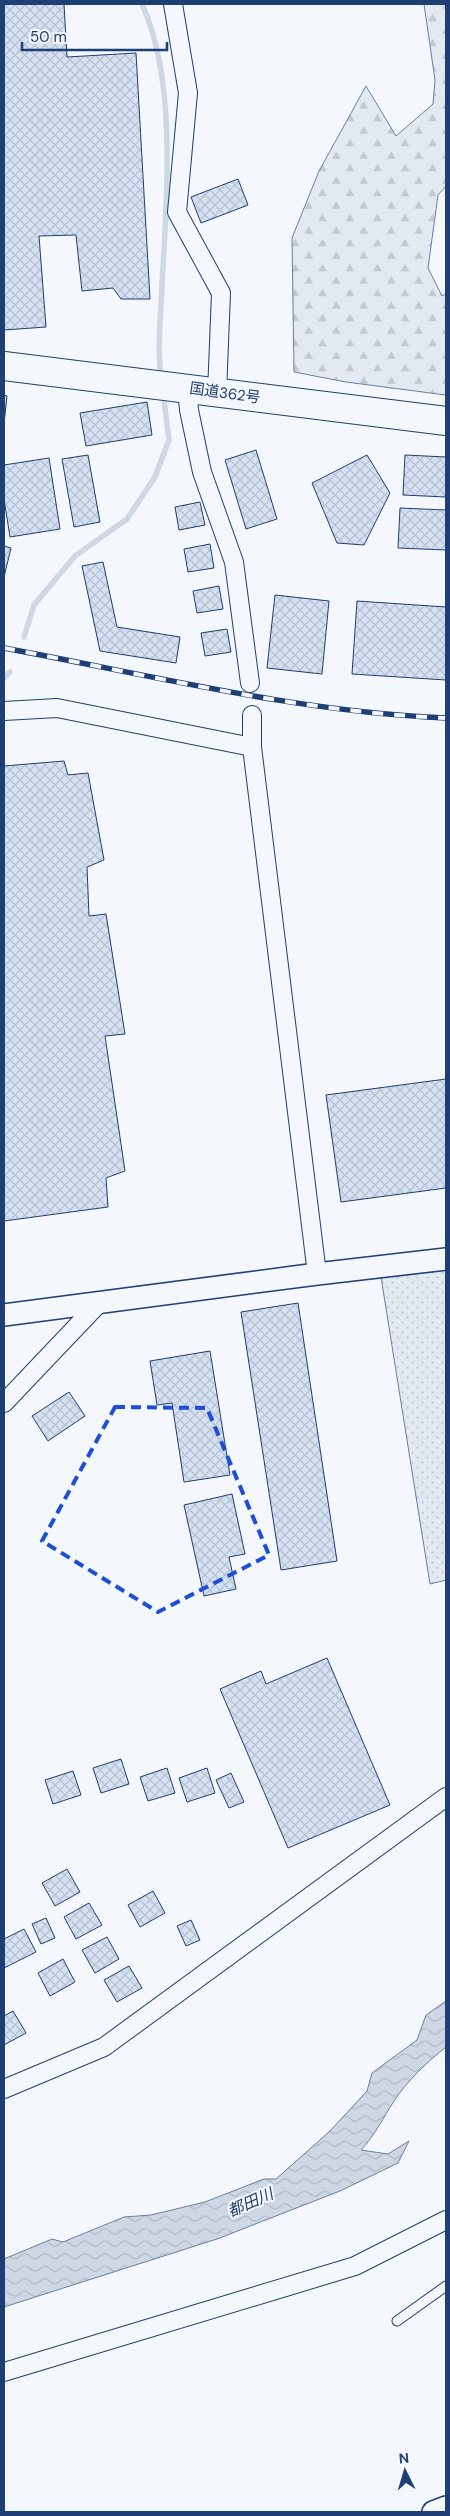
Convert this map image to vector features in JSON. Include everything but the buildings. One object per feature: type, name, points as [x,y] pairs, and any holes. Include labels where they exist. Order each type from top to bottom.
[{"type":"highway","name":"国道362号","points":[[4,366],[187,387],[217,393],[446,421]]},
{"type":"street","points":[[173,4],[188,93],[177,212],[221,293],[217,393]]},
{"type":"street","points":[[187,387],[189,410],[202,472],[234,562],[250,683]]},
{"type":"street","points":[[4,711],[57,708],[252,747]]},
{"type":"street","points":[[252,715],[252,747],[317,1274]]},
{"type":"street","points":[[4,1315],[100,1301],[446,1259]]},
{"type":"street","points":[[4,1403],[100,1301]]},
{"type":"street","points":[[4,2089],[104,2047],[446,1797]]},
{"type":"street","points":[[4,2372],[355,2266],[446,2220]]},
{"type":"street","points":[[433,2512],[446,2507]]},
{"type":"lane","points":[[397,2321],[446,2286]]},
{"type":"highlighted area","points":[[115,1407],[207,1408],[269,1555],[158,1612],[42,1541]]},
{"type":"green space","points":[[424,4],[446,4],[446,186],[438,195],[428,268],[442,296],[446,294],[446,395],[346,382],[294,372],[292,238],[319,171],[366,86],[396,136],[433,104],[435,80]]},
{"type":"green space","points":[[446,1267],[446,1580],[430,1584],[381,1277]]},
{"type":"water","name":"都田川","points":[[446,2001],[446,2047],[405,2086],[361,2150],[388,2154],[409,2141],[398,2163],[340,2191],[217,2239],[4,2307],[4,2259],[52,2239],[63,2242],[124,2217],[151,2215],[205,2202],[264,2179],[276,2179],[330,2131],[367,2091],[372,2073],[417,2040],[426,2015]]},
{"type":"waterway","points":[[142,4],[153,34],[161,68],[167,141],[166,215],[159,342],[161,378]]},
{"type":"waterway","points":[[24,637],[34,605],[75,556],[127,519],[155,477],[169,440],[163,392]]},
{"type":"waterway","points":[[4,678],[10,672]]},
{"type":"railway","points":[[4,648],[279,700],[390,714],[446,718]]}]
